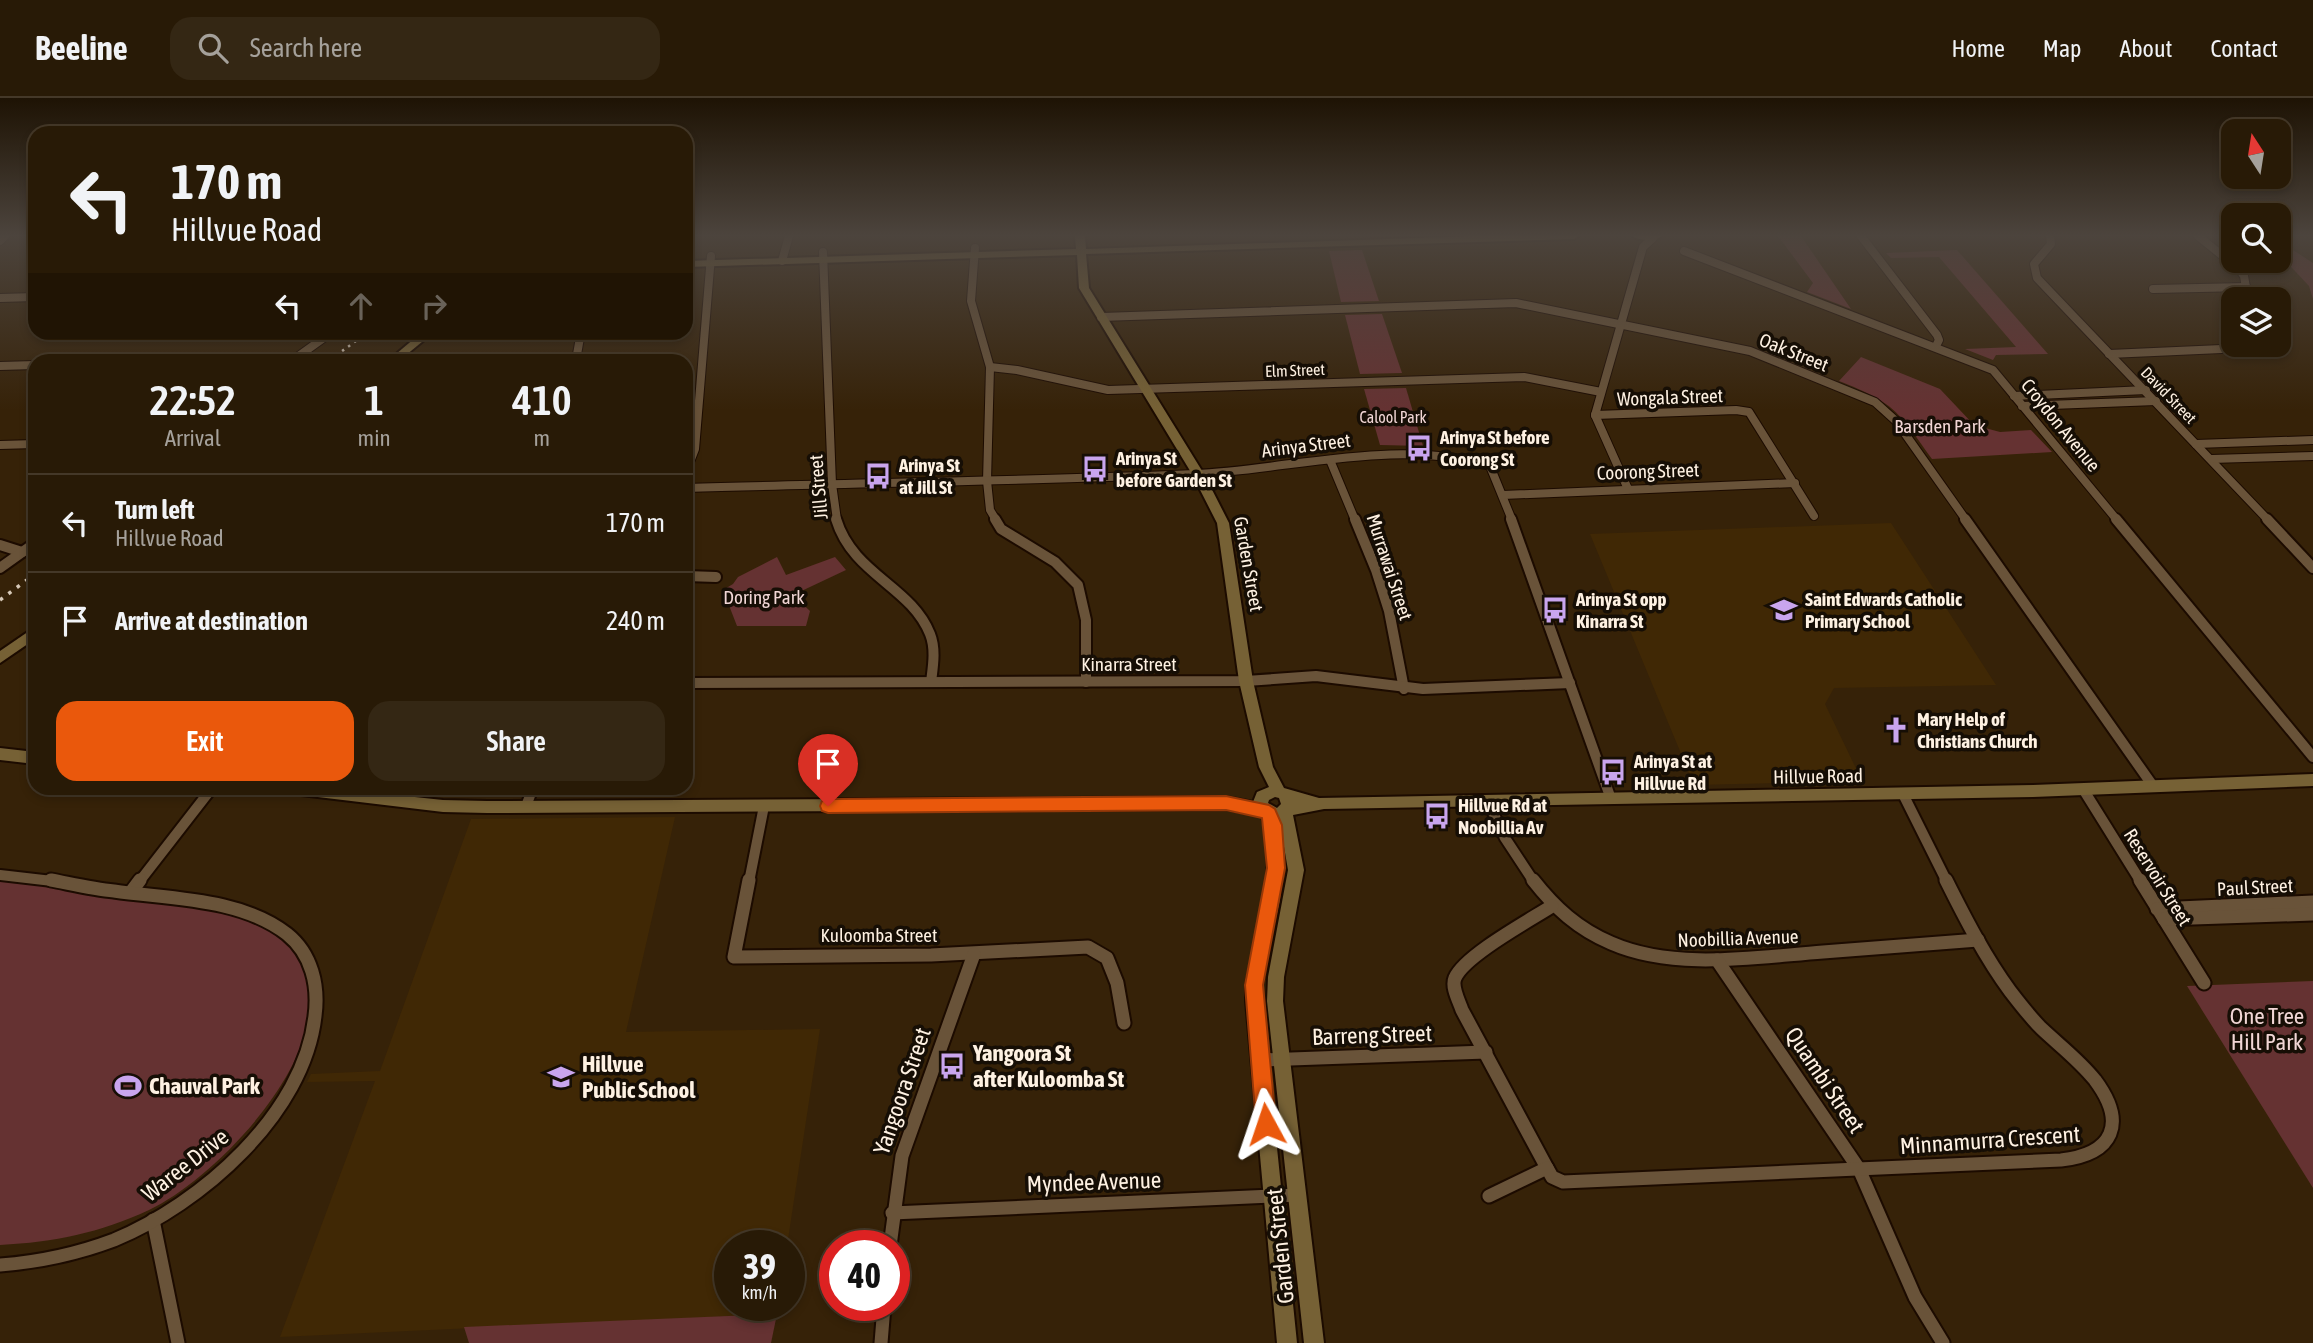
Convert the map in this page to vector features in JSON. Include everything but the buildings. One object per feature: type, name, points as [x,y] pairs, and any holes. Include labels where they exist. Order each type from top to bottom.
[{"type":"street","points":[[693,459],[707,294]]},
{"type":"street","name":"Jill Street","points":[[826,294],[833,484],[838,525],[851,553],[866,570],[918,611],[927,625],[935,654],[931,682]]},
{"type":"street","points":[[971,294],[971,301],[990,367],[987,481],[990,510],[1001,529],[1055,562],[1078,585],[1086,620],[1086,682]]},
{"type":"street","name":"Garden Street","points":[[1088,294],[1198,474],[1220,513],[1227,539],[1246,681],[1274,803],[1296,870],[1275,988],[1314,1343]]},
{"type":"street","points":[[1628,489],[1595,415],[1629,294]]},
{"type":"street","name":"Croydon Avenue","points":[[1798,294],[1993,370],[2313,757]]},
{"type":"street","points":[[1906,294],[1937,335],[1939,340],[1936,346]]},
{"type":"street","name":"David Street","points":[[2052,294],[2313,568]]},
{"type":"street","points":[[0,298],[28,297]]},
{"type":"street","name":"Oak Street","points":[[1101,317],[1516,303],[1750,351],[1883,407],[1896,421],[2153,786]]},
{"type":"street","points":[[301,354],[320,340]]},
{"type":"street","points":[[402,354],[419,340]]},
{"type":"street","points":[[2109,354],[2221,349]]},
{"type":"street","points":[[0,366],[28,365]]},
{"type":"street","name":"Elm Street","points":[[990,367],[1001,367],[1108,390],[1524,377],[1601,392]]},
{"type":"street","points":[[2014,396],[2146,390]]},
{"type":"street","points":[[2022,406],[2156,401]]},
{"type":"street","name":"Wongala Street","points":[[1595,415],[1736,410],[1749,412],[1814,516]]},
{"type":"street","points":[[2196,444],[2313,440]]},
{"type":"street","points":[[0,445],[28,444]]},
{"type":"street","name":"Arinya Street","points":[[693,488],[1198,474],[1398,454],[1485,463],[1493,470],[1503,495],[1611,799]]},
{"type":"street","points":[[2211,460],[2313,456]]},
{"type":"street","name":"Murrawai Street","points":[[1329,460],[1364,535],[1376,570],[1389,611],[1404,689]]},
{"type":"street","name":"Coorong Street","points":[[1503,495],[1795,483]]},
{"type":"street","points":[[0,545],[22,552]]},
{"type":"street","points":[[0,568],[28,548]]},
{"type":"street","points":[[693,576],[716,577]]},
{"type":"street","points":[[0,658],[28,637]]},
{"type":"street","name":"Kinarra Street","points":[[693,683],[1246,681],[1316,676],[1404,689],[1570,683]]},
{"type":"street","points":[[0,754],[28,757]]},
{"type":"street","name":"Hillvue Road","points":[[373,795],[443,806],[1488,802],[1903,794],[2313,780]]},
{"type":"street","name":"Reservoir Street","points":[[2083,789],[2204,982]]},
{"type":"street","name":"Minnamurra Crescent","points":[[1547,1168],[1552,1177],[1563,1182],[2061,1160],[2097,1152],[2107,1142],[2111,1129],[2109,1112],[2094,1079],[2032,1019],[1993,968],[1903,794]]},
{"type":"street","points":[[131,892],[207,795]]},
{"type":"street","points":[[526,806],[530,795]]},
{"type":"street","name":"Noobillia Avenue","points":[[1488,802],[1507,844],[1552,906],[1601,940],[1634,952],[1673,959],[1717,960],[1978,940]]},
{"type":"street","name":"Garden Street","points":[[1274,803],[1273,825],[1277,857],[1254,985],[1287,1343]]},
{"type":"street","name":"Kuloomba Street","points":[[764,806],[734,957],[974,954],[1088,947],[1107,958],[1117,983],[1124,1023]]},
{"type":"street","name":"Waree Drive","points":[[0,875],[28,876],[131,892],[263,918],[286,933],[302,948],[311,965],[316,986],[317,1010],[308,1052],[292,1087],[272,1117],[221,1170],[153,1220],[70,1256],[33,1263],[0,1265]]},
{"type":"street","name":"Paul Street","points":[[2160,914],[2313,902]]},
{"type":"street","points":[[1489,1196],[1547,1168],[1462,1010],[1454,986],[1458,970],[1476,954],[1552,906]]},
{"type":"street","name":"Paul Street","points":[[2160,914],[2313,914]]},
{"type":"street","name":"Yangoora Street","points":[[891,1230],[902,1157],[974,954]]},
{"type":"street","name":"Quambi Street","points":[[1717,960],[1859,1169],[1915,1297],[1943,1343]]},
{"type":"street","name":"Barreng Street","points":[[1261,1059],[1486,1052]]},
{"type":"street","name":"Myndee Avenue","points":[[892,1213],[1297,1195]]},
{"type":"street","points":[[153,1220],[178,1343]]},
{"type":"street","points":[[881,1343],[883,1321]]},
{"type":"shaded area","name":"Saint Edwards Catholic Primary School","points":[[1891,523],[1996,685],[1834,688],[1825,704],[1862,781],[1694,785],[1590,534]]},
{"type":"shaded area","name":"Hillvue Public School","points":[[675,817],[626,1032],[820,1029],[789,1230],[714,1230],[714,1317],[280,1337],[375,1081],[307,1082],[311,1074],[380,1071],[471,819]]},
{"type":"green space","points":[[1339,294],[1377,294],[1379,301],[1341,302]]},
{"type":"green space","points":[[1812,294],[1841,294],[1851,309]]},
{"type":"green space","points":[[1971,294],[1996,294],[2048,354],[1996,355],[1993,360],[1965,349],[2016,347]]},
{"type":"green space","name":"Calool Park","points":[[1382,314],[1402,373],[1360,374],[1345,315]]},
{"type":"green space","name":"Barsden Park","points":[[1861,357],[1940,389],[1974,425],[2000,432],[2031,430],[2052,452],[1932,459],[1894,410],[1872,396],[1839,381]]},
{"type":"green space","name":"Calool Park","points":[[1406,388],[1423,446],[1380,445],[1364,389]]},
{"type":"green space","name":"Doring Park","points":[[777,557],[786,575],[835,557],[846,570],[793,595],[810,611],[806,626],[737,626],[723,590],[738,577]]},
{"type":"green space","name":"Chauval Park","points":[[0,878],[199,905],[244,915],[282,936],[295,948],[309,983],[308,1020],[295,1060],[272,1098],[243,1135],[211,1167],[178,1193],[149,1210],[112,1225],[58,1239],[0,1245]]},
{"type":"green space","name":"One Tree Hill Park","points":[[2313,981],[2313,1188],[2187,986]]},
{"type":"green space","points":[[714,1317],[714,1321],[776,1321],[771,1343],[469,1343],[464,1327]]},
{"type":"railway","points":[[338,354],[357,340]]},
{"type":"railway","points":[[0,600],[28,579]]},
{"type":"place","name":"Arinya St before Coorong St","points":[[1419,448]]},
{"type":"place","name":"Arinya St before Garden St","points":[[1095,469]]},
{"type":"place","name":"Arinya St at Jill St","points":[[878,476]]},
{"type":"place","name":"Arinya St opp Kinarra St","points":[[1555,610]]},
{"type":"place","name":"Saint Edwards Catholic Primary School","points":[[1784,610]]},
{"type":"place","name":"Mary Help of Christians Church","points":[[1896,730]]},
{"type":"place","name":"Arinya St at Hillvue Rd","points":[[1613,772]]},
{"type":"place","name":"Hillvue Rd at Noobillia Av","points":[[1437,816]]},
{"type":"place","name":"Yangoora St after Kuloomba St","points":[[952,1066]]},
{"type":"place","name":"Hillvue Public School","points":[[561,1077]]},
{"type":"place","name":"Chauval Park","points":[[128,1086]]},
{"type":"route","points":[[828,806],[1226,803],[1269,813],[1277,857],[1254,985],[1266,1124]]}]
